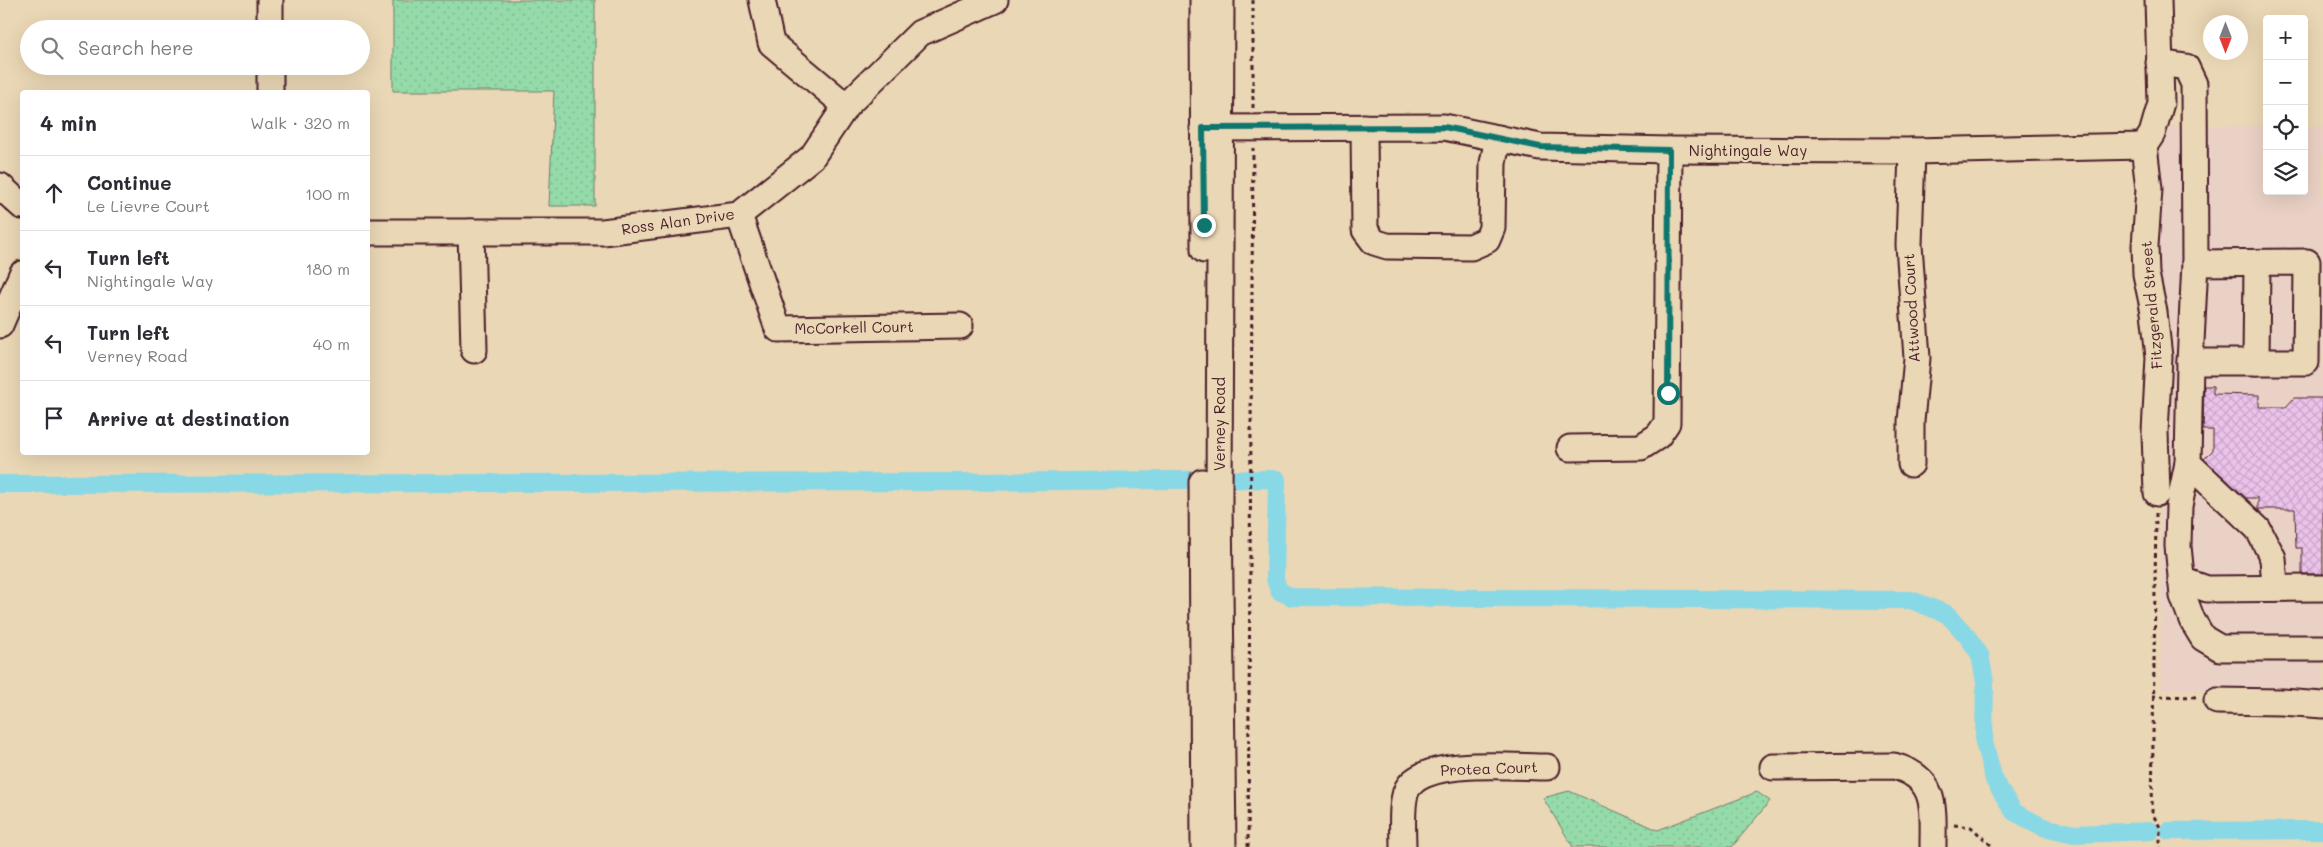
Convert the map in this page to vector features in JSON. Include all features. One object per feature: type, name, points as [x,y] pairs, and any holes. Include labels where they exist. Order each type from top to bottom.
[{"type":"street","points":[[270,0],[270,20]]},
{"type":"street","points":[[762,0],[771,43],[846,106]]},
{"type":"street","name":"Ross Alan Drive","points":[[370,232],[603,232],[739,215],[812,157],[846,106],[920,33],[995,0]]},
{"type":"street","name":"Verney Road","points":[[1203,0],[1212,128]]},
{"type":"street","name":"Verney Road","points":[[1204,847],[1211,468],[1212,128],[1221,0]]},
{"type":"street","points":[[2144,146],[2158,119],[2161,103],[2158,0]]},
{"type":"street","points":[[2160,63],[2186,67],[2194,84],[2195,263],[2190,362],[2188,463],[2179,506],[2178,546],[2183,596],[2192,620],[2203,638],[2220,648],[2323,648]]},
{"type":"street","points":[[270,75],[270,90]]},
{"type":"street","points":[[1364,127],[1365,230],[1374,242],[1387,246],[1471,246],[1487,240],[1492,228],[1493,163],[1498,138]]},
{"type":"street","name":"Nightingale Way","points":[[1212,128],[1450,128],[1540,147],[1669,150],[1912,151],[2144,146]]},
{"type":"street","name":"Fitzgerald Street","points":[[2144,146],[2149,189],[2145,246],[2146,274],[2154,312],[2159,357],[2155,432],[2156,493]]},
{"type":"street","points":[[1570,448],[1641,447],[1658,436],[1667,423],[1669,150]]},
{"type":"street","name":"Attwood Court","points":[[1911,464],[1911,421],[1917,358],[1909,245],[1912,151]]},
{"type":"street","points":[[0,186],[20,204]]},
{"type":"street","name":"McCorkell Court","points":[[739,215],[778,329],[960,326]]},
{"type":"street","points":[[471,232],[474,350]]},
{"type":"street","points":[[2190,362],[2306,362],[2315,262],[2257,264],[2195,263]]},
{"type":"street","points":[[2256,362],[2257,264]]},
{"type":"street","points":[[0,325],[20,279]]},
{"type":"street","points":[[2188,463],[2258,528],[2273,558],[2275,588]]},
{"type":"street","name":"Verney Road","points":[[1210,503],[1223,847]]},
{"type":"street","points":[[2181,580],[2207,589],[2323,588]]},
{"type":"street","points":[[2217,701],[2323,705]]},
{"type":"street","points":[[1772,767],[1894,766],[1901,768],[1918,777],[1928,790],[1932,804],[1933,835]]},
{"type":"street","name":"Protea Court","points":[[1403,847],[1404,805],[1408,786],[1424,773],[1445,767],[1547,767]]},
{"type":"path","points":[[1248,847],[1253,0]]},
{"type":"path","points":[[2156,493],[2152,813],[2160,827],[2160,847]]},
{"type":"path","points":[[2152,696],[2203,697],[2217,701]]},
{"type":"path","points":[[1933,835],[1971,827],[1992,847]]},
{"type":"shaded area","points":[[2158,126],[2263,126],[2263,195],[2308,195],[2308,126],[2323,126],[2323,691],[2161,690]]},
{"type":"green space","points":[[393,0],[595,0],[595,206],[549,206],[554,91],[393,91]]},
{"type":"green space","points":[[1569,791],[1658,830],[1757,792],[1770,801],[1732,847],[1573,847],[1543,798]]},
{"type":"building","points":[[2204,386],[2213,386],[2213,394],[2259,395],[2259,407],[2286,407],[2294,398],[2323,398],[2323,574],[2302,574],[2302,548],[2296,548],[2295,509],[2258,509],[2258,498],[2246,498],[2204,459],[2213,450],[2213,430],[2203,430]]},
{"type":"waterway","points":[[0,484],[963,482],[1277,479],[1275,579],[1279,591],[1292,597],[1911,600],[1947,614],[1967,636],[1980,655],[1985,682],[1984,742],[1994,780],[2014,812],[2043,827],[2074,834],[2151,831]]},
{"type":"waterway","points":[[2169,831],[2323,830]]},
{"type":"route","points":[[1204,225],[1203,128],[1444,127],[1540,147],[1669,150],[1668,393]]}]
